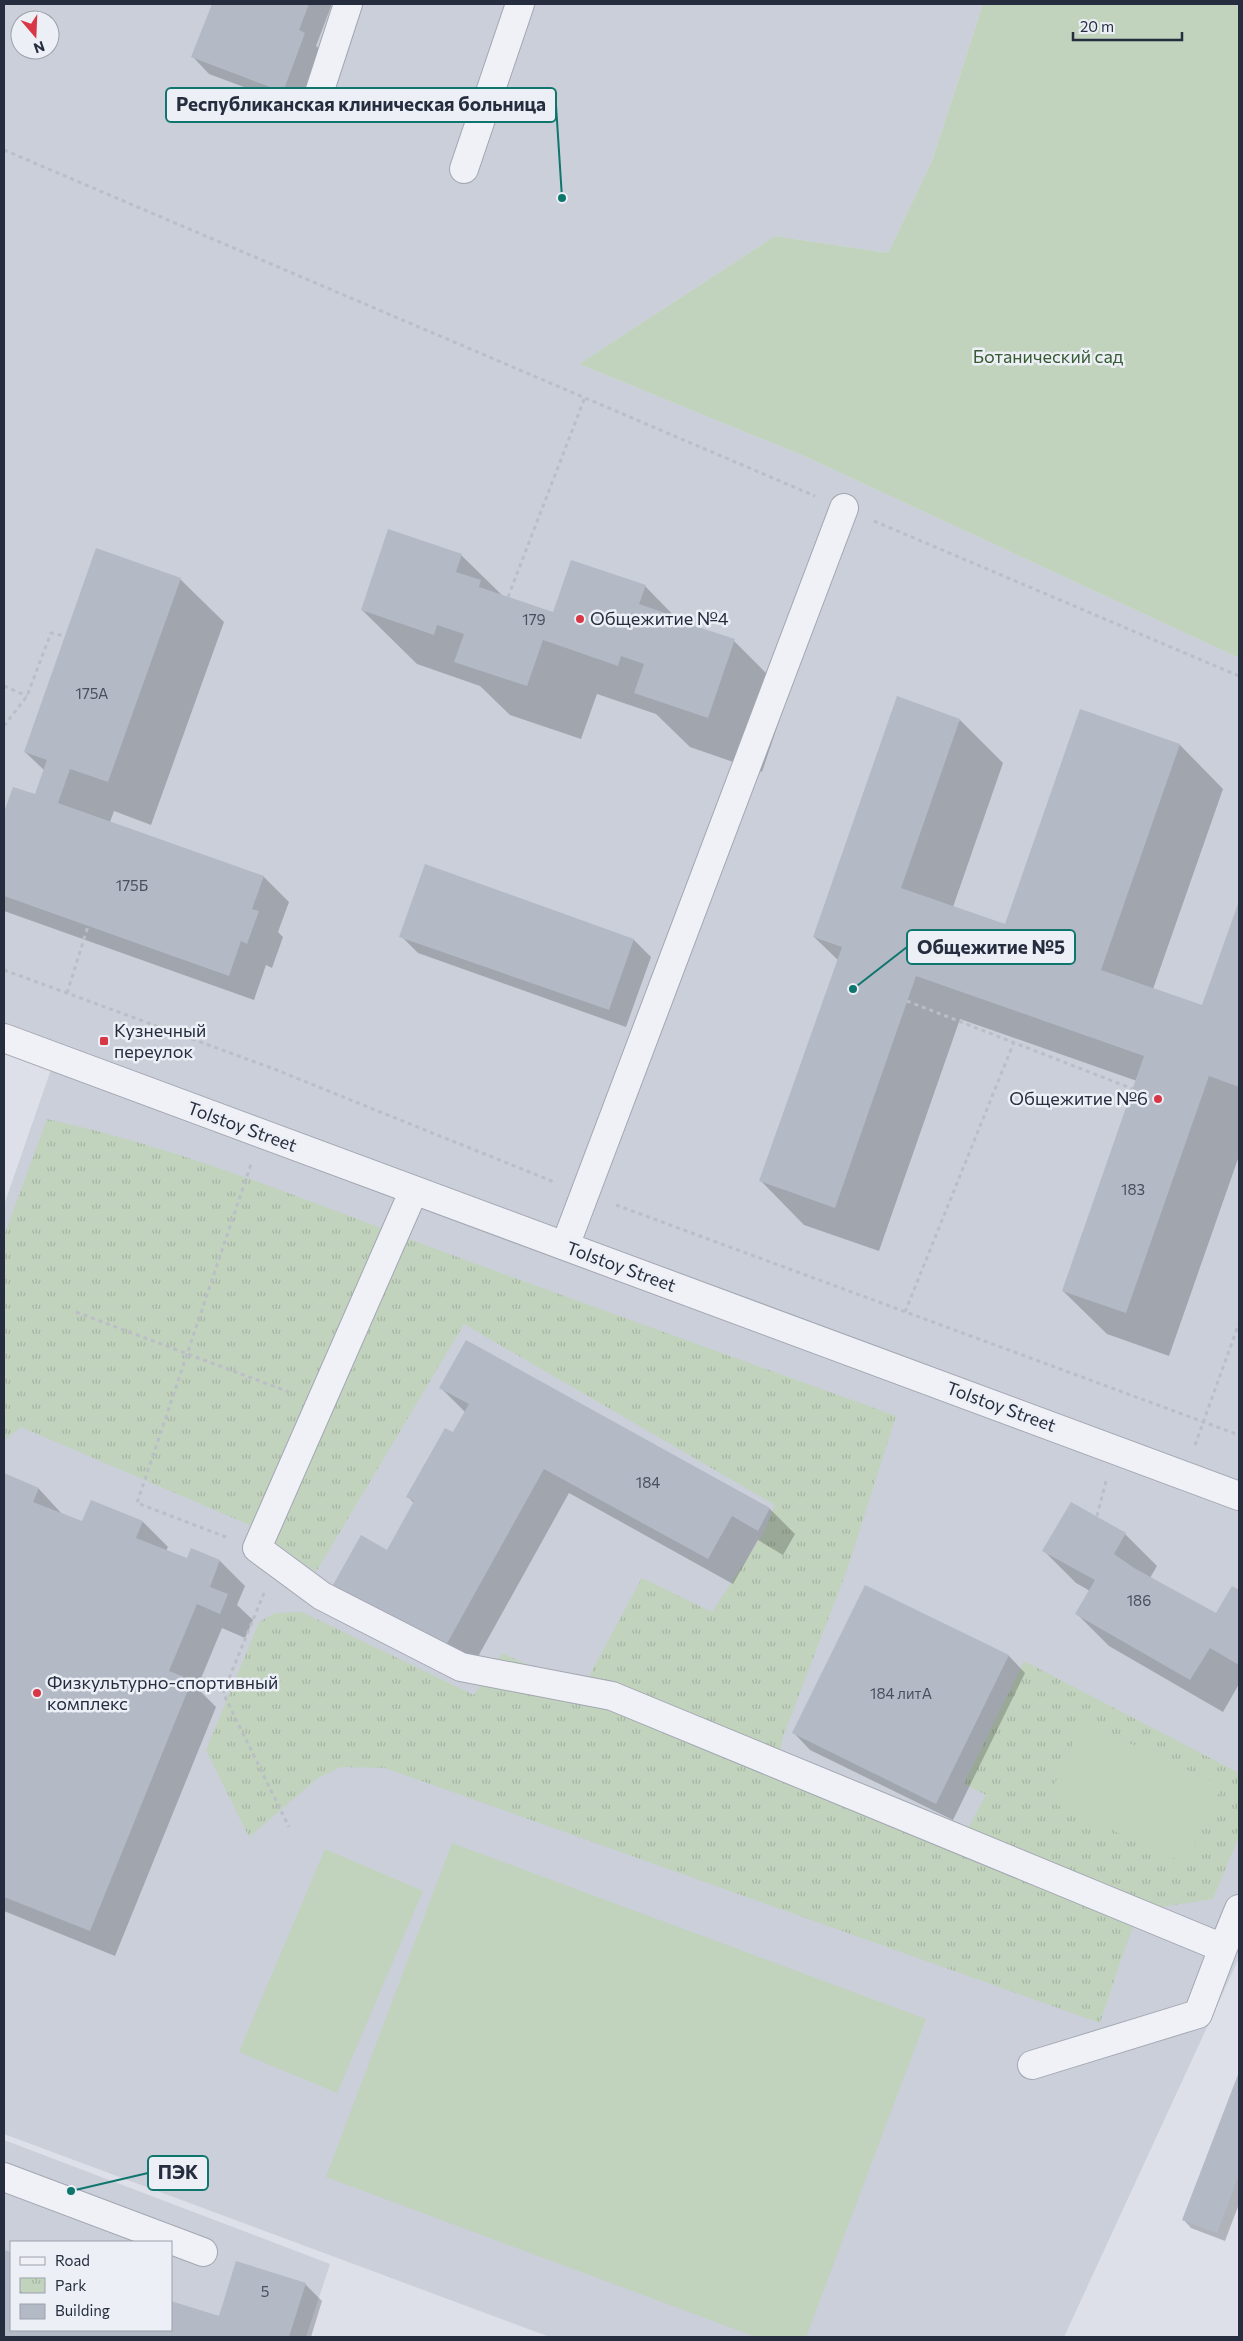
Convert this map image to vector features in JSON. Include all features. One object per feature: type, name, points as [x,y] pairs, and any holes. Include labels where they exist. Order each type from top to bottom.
[{"type":"street","points":[[319,93],[348,4]]},
{"type":"street","points":[[464,169],[520,4]]},
{"type":"street","points":[[565,1246],[844,508]]},
{"type":"street","name":"Tolstoy Street","points":[[4,1038],[1239,1496]]},
{"type":"street","points":[[414,1190],[321,1404],[267,1555],[322,1596],[461,1667],[612,1696],[1223,1948]]},
{"type":"street","points":[[1032,2065],[1198,2014],[1239,1909]]},
{"type":"street","points":[[4,2177],[203,2252]]},
{"type":"path","points":[[4,150],[1239,676]]},
{"type":"path","points":[[508,597],[585,398]]},
{"type":"path","points":[[4,726],[27,696],[51,633],[65,636]]},
{"type":"path","points":[[4,686],[27,696]]},
{"type":"path","points":[[67,993],[88,926]]},
{"type":"path","points":[[4,970],[274,1069],[585,1193],[1239,1435]]},
{"type":"path","points":[[908,1001],[1133,1089]]},
{"type":"path","points":[[904,1312],[1014,1042]]},
{"type":"path","points":[[252,1161],[137,1503],[267,1555],[223,1693],[289,1827]]},
{"type":"path","points":[[76,1312],[321,1404]]},
{"type":"path","points":[[1184,1475],[1239,1324]]},
{"type":"path","points":[[1097,1516],[1108,1476]]},
{"type":"shaded area","points":[[4,4],[983,4],[932,161],[888,253],[775,236],[579,364],[804,456],[1239,658],[1239,1958],[1064,2337],[550,2337],[4,2134],[4,1205],[55,1058],[4,1038]]},
{"type":"shaded area","points":[[4,2140],[330,2264],[306,2337],[4,2337]]},
{"type":"green space","name":"Ботанический сад","points":[[983,4],[1239,4],[1239,658],[804,456],[579,364],[775,236],[888,253],[932,161]]},
{"type":"green space","points":[[47,1119],[146,1145],[242,1176],[433,1248],[896,1416],[848,1567],[783,1737],[775,1773],[957,1848],[986,1795],[964,1784],[1024,1661],[1239,1773],[1239,1836],[1213,1899],[1140,1910],[1100,2023],[385,1768],[341,1767],[318,1778],[249,1837],[206,1750],[259,1622],[275,1613],[302,1612],[474,1695],[502,1653],[582,1689],[642,1578],[712,1612],[763,1534],[775,1505],[464,1324],[316,1572],[252,1526],[21,1427],[4,1441],[4,1236]]},
{"type":"green space","points":[[1084,1722],[1222,1786],[1186,1864],[1047,1800]]},
{"type":"green space","points":[[452,1843],[926,2019],[806,2337],[756,2337],[326,2177]]},
{"type":"green space","points":[[325,1849],[423,1891],[337,2093],[239,2052]]},
{"type":"building","points":[[212,4],[309,4],[299,30],[305,33],[283,92],[191,57]]},
{"type":"building","points":[[388,529],[462,554],[456,572],[481,580],[479,587],[553,612],[571,560],[646,585],[639,604],[665,613],[664,616],[735,639],[708,718],[634,693],[644,664],[621,656],[618,666],[543,640],[527,686],[454,662],[464,634],[437,625],[434,635],[361,610]]},
{"type":"building","points":[[96,548],[181,578],[108,782],[70,769],[58,803],[264,876],[252,909],[259,911],[247,944],[241,941],[229,976],[4,896],[4,812],[13,787],[35,794],[47,760],[24,752]]},
{"type":"building","points":[[897,696],[960,719],[901,888],[1005,924],[1080,709],[1180,744],[1101,970],[1202,1005],[1239,901],[1239,1087],[1209,1076],[1126,1313],[1062,1291],[1144,1056],[916,976],[835,1208],[759,1181],[842,947],[813,937]]},
{"type":"building","points":[[425,864],[634,939],[609,1010],[399,937]]},
{"type":"building","points":[[466,1340],[770,1508],[758,1531],[732,1516],[708,1559],[544,1469],[445,1647],[333,1585],[361,1535],[387,1550],[414,1501],[406,1497],[445,1428],[453,1432],[469,1404],[439,1388]]},
{"type":"building","points":[[4,1473],[39,1488],[33,1502],[82,1521],[91,1500],[143,1521],[136,1538],[187,1558],[191,1548],[220,1560],[210,1587],[228,1594],[220,1614],[197,1604],[169,1671],[192,1680],[90,1931],[4,1897]]},
{"type":"building","points":[[1071,1502],[1126,1533],[1114,1554],[1134,1568],[1216,1613],[1232,1586],[1239,1590],[1239,1665],[1210,1648],[1190,1680],[1075,1614],[1095,1580],[1042,1551]]},
{"type":"building","points":[[865,1585],[1009,1655],[936,1804],[792,1733]]},
{"type":"building","points":[[1239,2072],[1239,2175],[1217,2233],[1182,2220]]},
{"type":"building","points":[[4,2250],[10,2252],[10,2331],[172,2331],[172,2301],[219,2316],[236,2261],[306,2283],[289,2337],[4,2337]]},
{"type":"place","name":"Республиканская клиническая больница","points":[[562,198]]},
{"type":"place","name":"Общежитие №4","points":[[580,619]]},
{"type":"place","name":"Общежитие №5","points":[[853,989]]},
{"type":"place","name":"Кузнечный переулок","points":[[104,1041]]},
{"type":"place","name":"Общежитие №6","points":[[1158,1099]]},
{"type":"place","name":"Физкультурно-спортивный комплекс","points":[[37,1693]]},
{"type":"place","name":"ПЭК","points":[[71,2191]]}]
